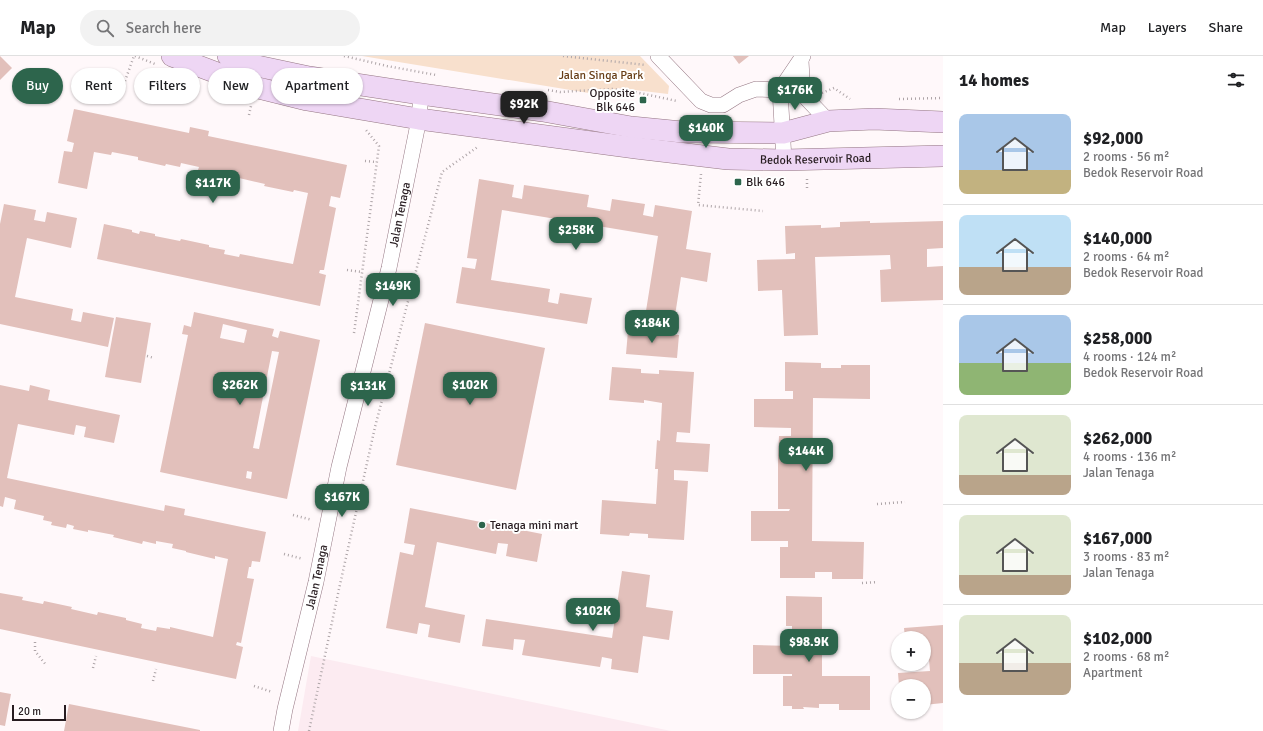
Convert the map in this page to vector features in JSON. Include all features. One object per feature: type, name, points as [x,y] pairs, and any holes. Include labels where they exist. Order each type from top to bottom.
[{"type":"main road","points":[[228,56],[257,66],[309,76],[421,94],[543,111],[631,127],[682,132],[783,133],[828,120],[874,119],[943,122]]},
{"type":"main road","name":"Bedok Reservoir Road","points":[[167,61],[254,87],[307,100],[419,119],[728,159],[784,160],[943,156]]},
{"type":"street","points":[[658,56],[701,101],[711,105],[723,105],[740,95],[756,89],[780,90]]},
{"type":"street","points":[[784,160],[780,90],[802,58]]},
{"type":"street","points":[[802,58],[802,78],[807,99],[828,120]]},
{"type":"street","name":"Jalan Tenaga","points":[[280,731],[316,582],[339,467],[389,268],[419,119],[421,94]]},
{"type":"path","points":[[126,78],[134,56],[167,61]]},
{"type":"path","points":[[344,56],[441,76]]},
{"type":"path","points":[[563,56],[670,68]]},
{"type":"path","points":[[560,92],[612,88],[676,100],[681,104]]},
{"type":"path","points":[[834,88],[849,99],[856,99]]},
{"type":"path","points":[[896,99],[943,98]]},
{"type":"path","points":[[354,336],[379,146],[363,126]]},
{"type":"path","points":[[309,731],[339,589],[376,427],[442,172],[463,159]]},
{"type":"path","points":[[365,161],[377,162]]},
{"type":"path","points":[[701,174],[698,205],[762,212]]},
{"type":"path","points":[[347,270],[362,272]]},
{"type":"path","points":[[147,356],[154,358]]},
{"type":"path","points":[[877,504],[905,502]]},
{"type":"path","points":[[310,527],[314,512]]},
{"type":"path","points":[[293,515],[312,520]]},
{"type":"path","points":[[302,565],[305,553]]},
{"type":"path","points":[[284,554],[303,560]]},
{"type":"path","points":[[862,583],[878,582]]},
{"type":"path","points":[[35,642],[35,651],[46,665]]},
{"type":"path","points":[[93,668],[96,656]]},
{"type":"path","points":[[153,680],[156,669]]},
{"type":"path","points":[[271,699],[274,684]]},
{"type":"path","points":[[254,686],[272,692]]},
{"type":"shaded area","points":[[311,656],[671,731],[298,731]]},
{"type":"green space","name":"Jalan Singa Park","points":[[362,56],[640,56],[669,86],[668,94],[618,88],[607,96]]},
{"type":"building","points":[[0,56],[12,68],[0,80]]},
{"type":"building","points":[[733,56],[749,56],[739,64]]},
{"type":"building","points":[[74,109],[189,133],[190,127],[209,131],[208,136],[347,165],[340,198],[331,196],[329,206],[336,208],[324,270],[320,270],[319,273],[326,275],[320,306],[97,259],[104,224],[132,230],[132,232],[139,234],[140,231],[155,234],[155,236],[180,241],[181,239],[209,245],[209,247],[225,250],[224,254],[239,257],[240,254],[293,264],[308,193],[294,190],[293,192],[264,186],[265,184],[239,178],[239,181],[211,175],[211,173],[198,170],[199,167],[181,163],[180,167],[166,164],[165,166],[138,160],[138,157],[112,152],[111,155],[94,152],[87,189],[58,183],[64,151],[72,152],[74,143],[67,141]]},
{"type":"building","points":[[479,179],[514,185],[512,197],[522,199],[524,185],[589,195],[587,207],[610,211],[612,199],[645,204],[643,215],[653,217],[655,205],[692,211],[686,249],[711,253],[707,282],[681,277],[674,322],[645,317],[658,236],[502,210],[491,280],[550,289],[548,302],[558,304],[560,293],[592,298],[587,324],[456,303],[462,267],[475,269],[477,259],[467,258]]},
{"type":"building","points":[[4,204],[36,210],[34,220],[45,222],[47,212],[77,218],[71,248],[27,238],[15,297],[73,309],[71,320],[81,322],[83,312],[114,318],[108,347],[0,324],[0,224]]},
{"type":"building","points":[[870,221],[870,223],[943,221],[943,248],[927,249],[927,267],[943,266],[943,300],[881,302],[880,270],[891,269],[890,255],[815,257],[818,335],[784,336],[782,290],[758,291],[757,260],[795,259],[795,253],[786,254],[785,226],[821,225],[821,228],[840,227],[840,222]]},
{"type":"building","points":[[194,312],[274,329],[272,336],[278,338],[280,331],[320,340],[287,499],[160,472],[188,335],[182,334],[184,325],[191,327]],"holes":[[[223,324],[247,330],[244,343],[220,338]],[[272,351],[279,352],[259,449],[253,448]],[[247,471],[252,472],[251,479],[246,478]]]},
{"type":"building","points":[[116,317],[151,323],[141,383],[105,377]]},
{"type":"building","points":[[425,323],[545,348],[516,490],[396,465]]},
{"type":"building","points":[[628,331],[679,335],[677,358],[626,354]]},
{"type":"building","points":[[785,362],[821,363],[821,368],[841,368],[841,365],[870,365],[870,399],[813,398],[812,541],[864,542],[863,579],[832,579],[832,572],[815,572],[815,578],[780,578],[780,547],[788,547],[788,541],[751,541],[751,511],[789,511],[790,509],[778,509],[778,458],[779,436],[791,436],[791,428],[754,427],[754,399],[793,399],[793,391],[785,391]]},
{"type":"building","points":[[612,367],[641,369],[641,373],[659,374],[659,370],[694,372],[690,433],[677,432],[676,442],[710,444],[708,472],[674,470],[674,480],[688,481],[684,540],[648,538],[648,534],[630,533],[629,536],[600,534],[602,500],[656,504],[658,469],[655,469],[657,440],[660,441],[662,403],[644,400],[644,403],[609,400]]},
{"type":"building","points":[[0,385],[29,391],[30,385],[50,390],[48,400],[120,415],[114,443],[84,437],[86,427],[76,425],[74,435],[18,424],[7,478],[164,511],[165,505],[185,509],[184,515],[266,532],[260,562],[252,561],[251,567],[249,567],[247,578],[254,579],[241,643],[237,642],[236,645],[243,647],[236,679],[0,629],[0,593],[23,597],[22,600],[43,604],[44,601],[72,607],[71,609],[97,615],[98,612],[126,618],[126,620],[142,624],[141,628],[156,631],[157,627],[170,629],[170,627],[213,637],[228,559],[215,556],[215,559],[186,552],[172,548],[173,544],[156,541],[156,544],[143,541],[142,544],[113,537],[114,535],[73,529],[74,526],[67,524],[66,528],[51,525],[52,522],[43,520],[44,516],[14,509],[16,500],[5,497],[3,507],[0,506]]},
{"type":"building","points":[[410,508],[542,534],[537,562],[506,556],[508,544],[498,543],[496,554],[437,542],[425,607],[465,615],[460,643],[428,637],[430,625],[419,623],[417,634],[386,628],[400,552],[413,555],[415,545],[404,543]]},
{"type":"building","points":[[622,571],[650,575],[646,607],[673,611],[669,640],[643,636],[638,673],[611,669],[612,659],[602,657],[600,667],[522,655],[525,640],[514,639],[513,650],[482,646],[486,619],[612,638]]},
{"type":"building","points":[[786,596],[822,597],[822,676],[870,676],[870,710],[839,710],[839,704],[819,704],[819,708],[803,707],[804,709],[792,709],[792,706],[783,706],[783,676],[792,676],[792,674],[753,674],[753,645],[792,646],[792,626],[786,626]]},
{"type":"building","points":[[943,625],[943,703],[931,704],[931,679],[898,679],[898,673],[931,671],[931,631],[904,631],[904,628]]},
{"type":"building","points":[[0,692],[11,694],[5,726],[0,725]]},
{"type":"building","points":[[69,704],[200,730],[200,731],[64,731]]},
{"type":"place","name":"Opposite Blk 646","points":[[643,100]]},
{"type":"place","name":"Blk 646","points":[[738,182]]},
{"type":"place","name":"Tenaga mini mart","points":[[482,525]]}]
